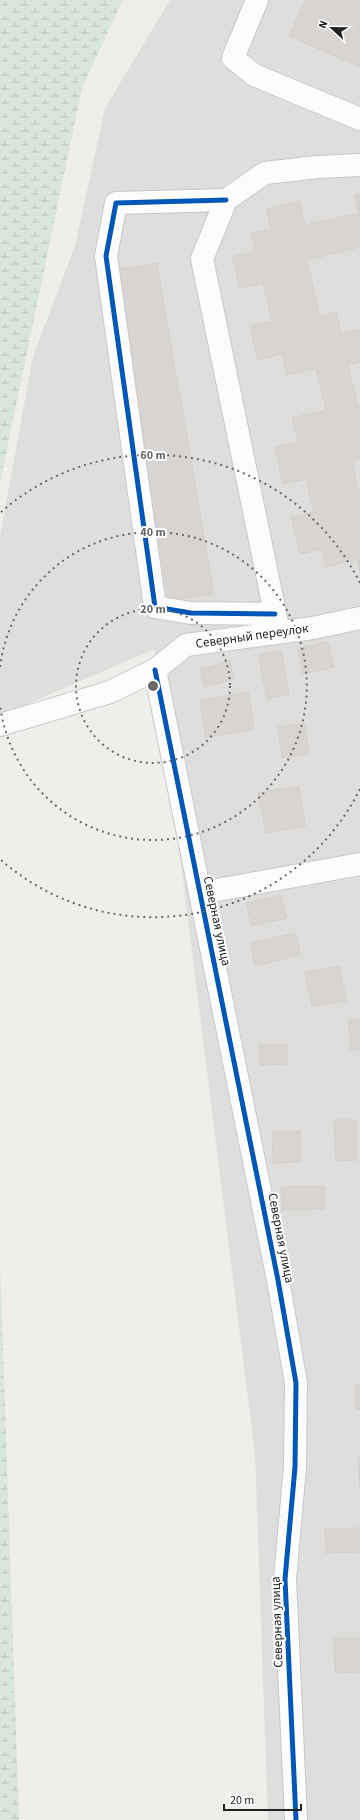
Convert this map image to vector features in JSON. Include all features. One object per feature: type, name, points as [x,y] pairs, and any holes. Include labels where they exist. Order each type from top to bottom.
[{"type":"street","points":[[258,0],[233,58],[254,75],[360,119]]},
{"type":"street","points":[[226,200],[202,259],[277,623],[191,613],[155,607],[106,256],[116,203],[226,200],[265,173],[317,167],[360,165]]},
{"type":"street","name":"Северный переулок","points":[[0,725],[110,692],[155,670],[186,645],[277,623],[360,618]]},
{"type":"street","name":"Северная улица","points":[[155,670],[278,1280],[296,1383],[295,1467],[285,1579],[296,1820]]},
{"type":"street","points":[[201,893],[360,864]]},
{"type":"shaded area","points":[[170,0],[360,0],[360,1820],[268,1820],[255,1454],[154,649],[0,716],[0,537],[33,356],[75,246],[105,108]]},
{"type":"green space","points":[[0,0],[123,0],[82,88],[0,483]]},
{"type":"green space","points":[[0,1260],[19,1820],[0,1820]]},
{"type":"building","points":[[305,0],[360,0],[360,67],[289,36]]},
{"type":"building","points":[[360,193],[360,247],[307,260],[320,316],[336,312],[341,333],[360,329],[360,362],[348,365],[358,406],[360,406],[360,459],[352,461],[360,498],[360,571],[357,559],[326,567],[322,549],[300,554],[291,517],[314,512],[306,479],[283,484],[275,447],[298,442],[292,418],[326,410],[316,368],[287,375],[282,354],[258,360],[250,326],[272,321],[263,283],[240,288],[232,257],[255,251],[251,233],[271,229],[266,209],[300,201],[305,225],[359,213],[354,195]]},
{"type":"building","points":[[157,263],[214,594],[169,601],[113,270]]},
{"type":"building","points":[[328,642],[334,667],[303,674],[298,648]]},
{"type":"building","points":[[281,650],[289,694],[267,699],[258,655]]},
{"type":"building","points":[[230,661],[234,679],[204,687],[200,669]]},
{"type":"building","points":[[248,692],[254,729],[206,737],[200,700]]},
{"type":"building","points":[[305,723],[309,754],[282,758],[278,727]]},
{"type":"building","points":[[299,786],[305,826],[266,833],[258,793]]},
{"type":"building","points":[[281,895],[287,918],[252,926],[246,903]]},
{"type":"building","points":[[296,933],[300,955],[255,966],[250,943]]},
{"type":"building","points":[[340,966],[346,1001],[312,1007],[305,972]]},
{"type":"building","points":[[360,1019],[360,1049],[351,1050],[348,1020]]},
{"type":"building","points":[[259,1045],[287,1045],[288,1064],[260,1065]]},
{"type":"building","points":[[334,1120],[356,1120],[357,1160],[336,1161]]},
{"type":"building","points":[[272,1131],[300,1131],[301,1162],[273,1163]]},
{"type":"building","points":[[324,1186],[325,1209],[282,1210],[281,1187]]},
{"type":"building","points":[[360,1385],[360,1409],[356,1409],[355,1386]]},
{"type":"building","points":[[358,1458],[360,1458],[360,1488]]},
{"type":"building","points":[[360,1528],[360,1552],[326,1553],[325,1529]]},
{"type":"building","points":[[334,1638],[360,1638],[360,1672],[335,1673]]},
{"type":"cycle path","points":[[226,200],[116,203],[106,256],[155,607],[191,613],[275,614]]},
{"type":"cycle path","points":[[155,670],[278,1280],[296,1383],[295,1467],[285,1579],[296,1820]]}]
